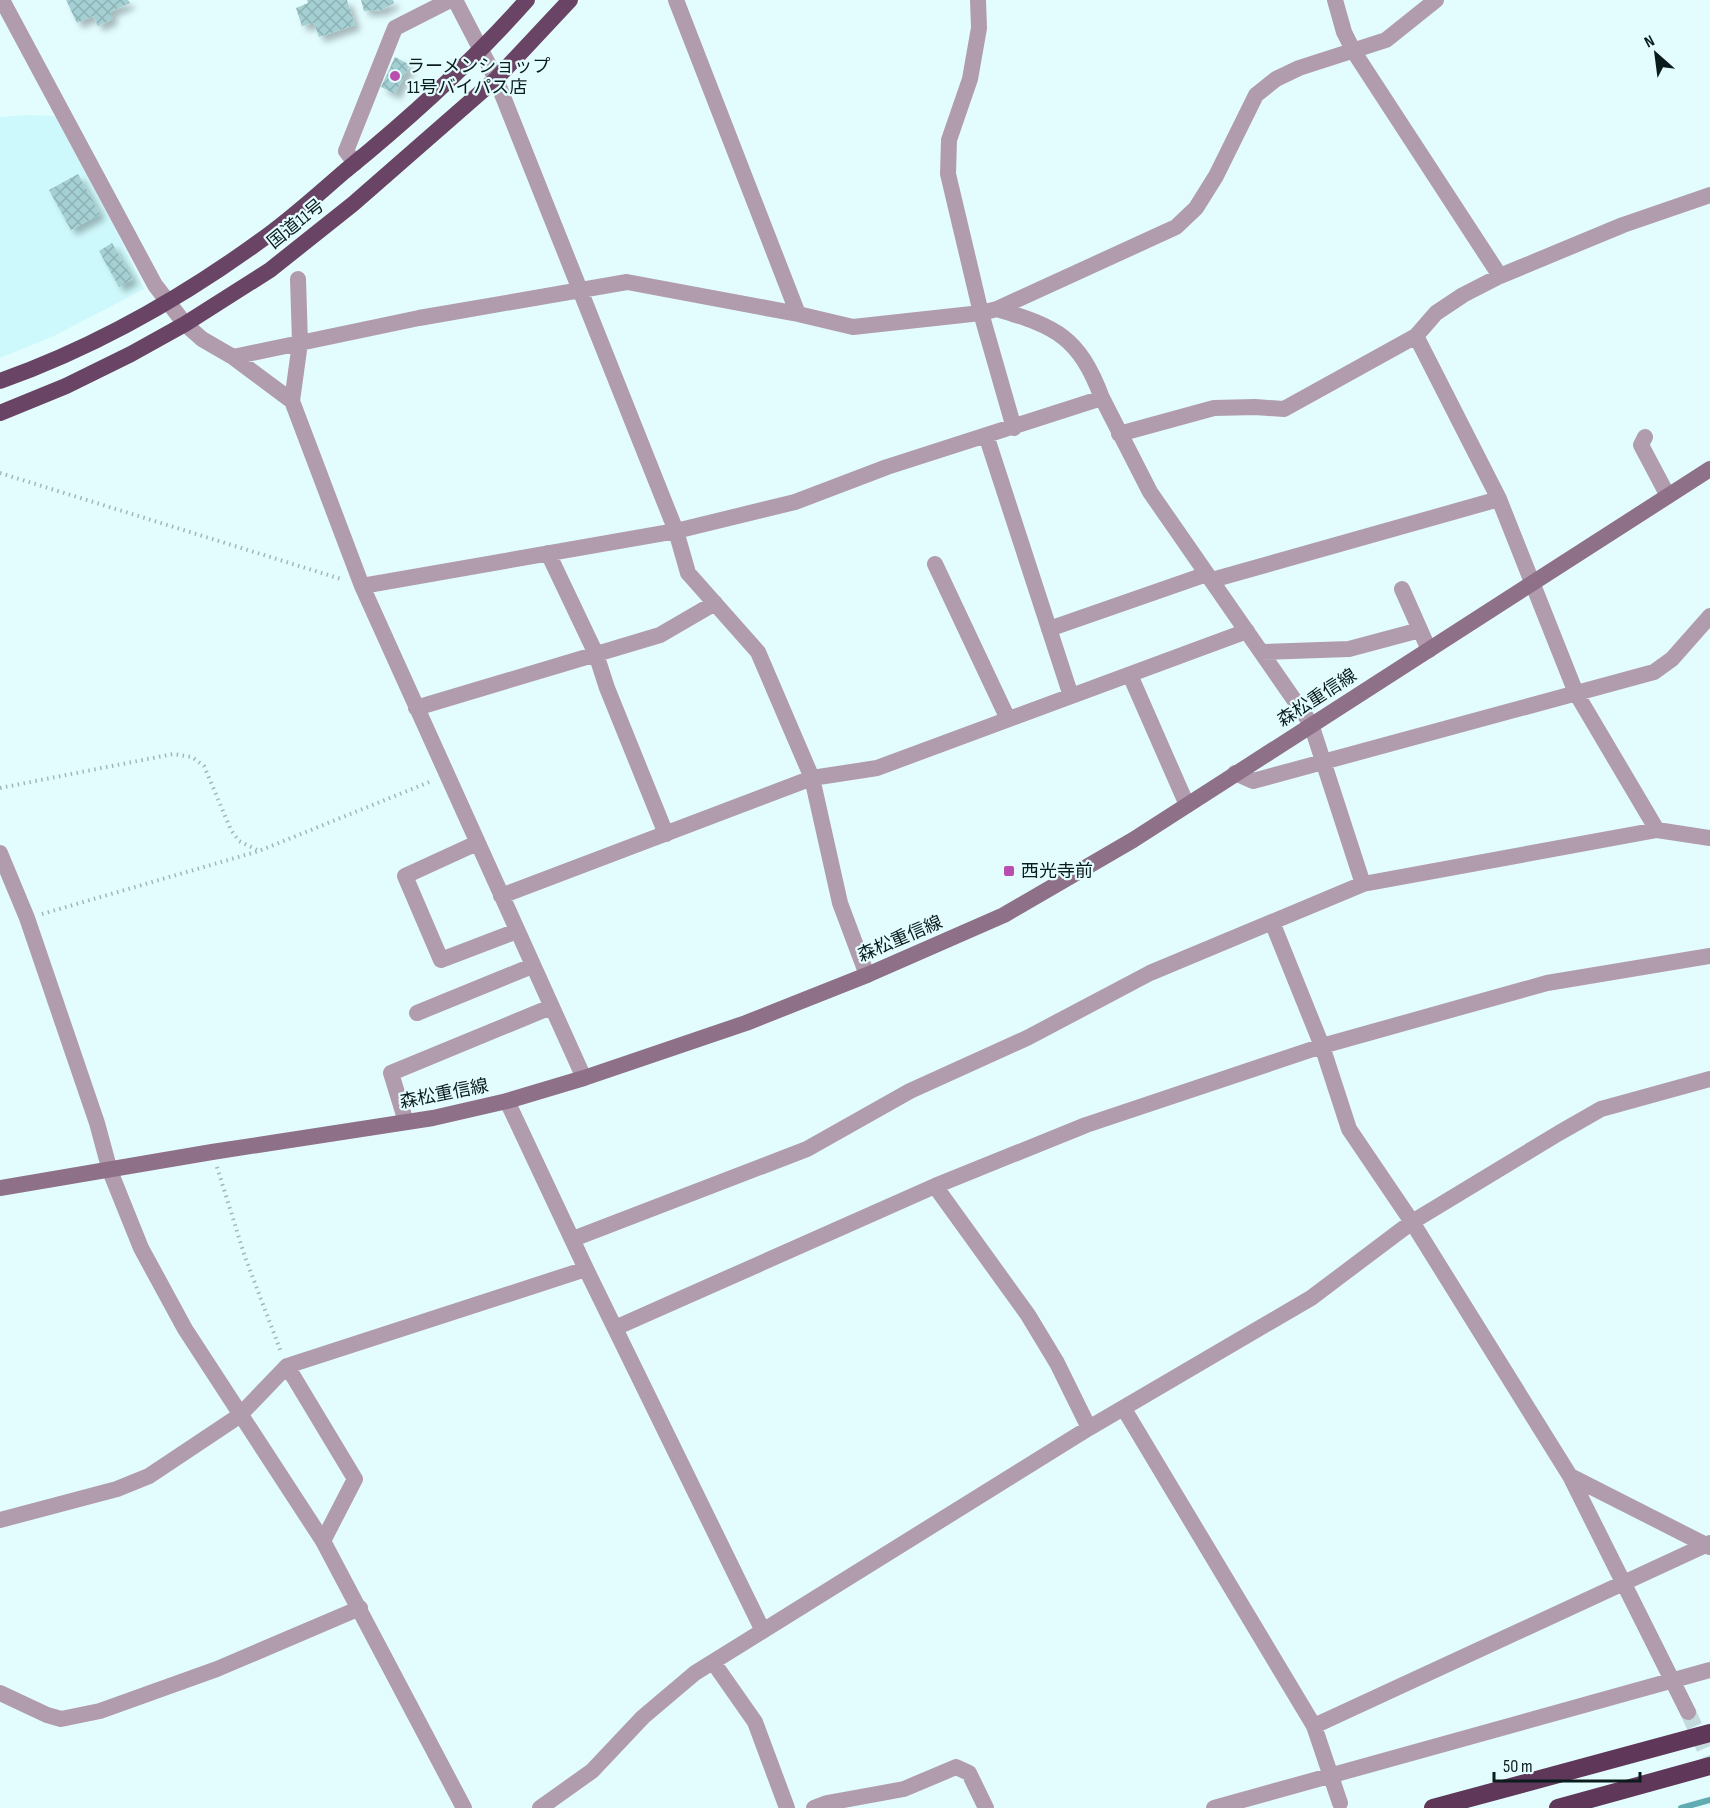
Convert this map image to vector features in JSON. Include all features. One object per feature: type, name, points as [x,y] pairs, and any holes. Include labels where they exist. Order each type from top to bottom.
[{"type":"highway","name":"国道11号","points":[[0,381],[90,344],[167,302],[261,240],[423,106],[482,51],[527,0]]},
{"type":"highway","name":"国道11号","points":[[0,413],[66,386],[185,324],[270,270],[353,204],[496,79],[570,0]]},
{"type":"highway","points":[[1433,1808],[1710,1733]]},
{"type":"highway","points":[[1558,1808],[1710,1766]]},
{"type":"main road","name":"森松重信線","points":[[0,1188],[406,1122],[507,1101],[584,1078],[747,1023],[867,975],[1004,915],[1187,805],[1710,469]]},
{"type":"street","points":[[2,0],[155,285],[167,302],[185,324],[202,339],[233,357],[292,401]]},
{"type":"street","points":[[355,163],[346,151],[395,28],[450,0]]},
{"type":"street","points":[[455,0],[496,79],[676,531],[688,573],[758,652],[812,778],[840,903],[867,975]]},
{"type":"street","points":[[676,0],[798,314]]},
{"type":"street","points":[[978,0],[979,28],[970,79],[949,140],[948,174],[989,311],[1014,428]]},
{"type":"street","points":[[1335,0],[1344,32],[1354,52],[1500,276]]},
{"type":"street","points":[[233,357],[419,318],[627,282],[798,314],[852,327],[989,311],[1176,227],[1196,208],[1216,176],[1256,95],[1276,80],[1299,68],[1386,40],[1436,0]]},
{"type":"street","points":[[1119,434],[1214,408],[1284,409],[1416,336],[1436,313],[1463,295],[1500,276],[1623,225],[1710,195]]},
{"type":"street","points":[[298,279],[300,343],[292,401],[362,586],[584,1078]]},
{"type":"street","points":[[989,311],[1036,321],[1070,340],[1082,354],[1119,434],[1150,492],[1311,724],[1363,884]]},
{"type":"street","points":[[1416,336],[1499,499],[1576,693],[1657,830]]},
{"type":"street","points":[[362,586],[676,531],[795,502],[886,466],[1014,428],[1102,398]]},
{"type":"street","points":[[986,435],[1071,696]]},
{"type":"street","points":[[1645,438],[1641,446],[1668,496]]},
{"type":"street","points":[[1049,629],[1209,577],[1499,499]]},
{"type":"street","points":[[548,553],[596,654],[607,688],[666,834]]},
{"type":"street","points":[[935,564],[1008,719]]},
{"type":"street","points":[[1402,589],[1429,650]]},
{"type":"street","points":[[416,708],[660,635],[715,603]]},
{"type":"street","points":[[1235,773],[1253,781],[1654,672],[1672,659],[1710,616]]},
{"type":"street","points":[[1262,652],[1349,650],[1420,630]]},
{"type":"street","points":[[501,896],[812,778],[877,768],[1247,631]]},
{"type":"street","points":[[1130,675],[1187,805]]},
{"type":"street","points":[[573,1239],[807,1149],[910,1091],[1027,1038],[1150,973],[1363,884],[1657,830],[1710,838]]},
{"type":"street","points":[[477,843],[405,876],[441,960],[517,931]]},
{"type":"street","points":[[0,854],[27,918],[97,1123],[110,1171],[141,1248],[185,1329],[239,1416],[323,1541],[464,1808]]},
{"type":"street","points":[[1272,922],[1322,1046],[1349,1129],[1412,1222],[1569,1476],[1688,1712]]},
{"type":"street","points":[[615,1328],[935,1186],[1086,1125],[1322,1046],[1547,983],[1710,956]]},
{"type":"street","points":[[417,1012],[532,966]]},
{"type":"street","points":[[406,1122],[391,1073],[551,1007]]},
{"type":"street","points":[[540,1808],[592,1771],[664,1697],[713,1662],[1089,1428],[1311,1298],[1412,1222],[1601,1109],[1710,1078]]},
{"type":"street","points":[[507,1101],[586,1269],[763,1631]]},
{"type":"street","points":[[935,1186],[1028,1316],[1057,1363],[1089,1428]]},
{"type":"street","points":[[0,1520],[117,1489],[149,1476],[239,1416],[286,1366],[586,1269]]},
{"type":"street","points":[[286,1366],[355,1479],[323,1541]]},
{"type":"street","points":[[1124,1409],[1314,1726],[1341,1803]]},
{"type":"street","points":[[1569,1476],[1708,1545]]},
{"type":"street","points":[[1314,1726],[1708,1545]]},
{"type":"street","points":[[0,1693],[47,1715],[61,1719],[100,1712],[218,1669],[360,1608]]},
{"type":"street","points":[[713,1662],[755,1722],[787,1808]]},
{"type":"street","points":[[1214,1808],[1710,1670]]},
{"type":"street","points":[[814,1808],[826,1803],[904,1789],[956,1767],[969,1773],[986,1808]]},
{"type":"path","points":[[0,473],[362,586]]},
{"type":"path","points":[[0,788],[173,754],[192,756],[204,766],[231,830],[239,841],[259,851]]},
{"type":"path","points":[[27,918],[259,851],[446,776]]},
{"type":"path","points":[[212,1152],[245,1257],[286,1366]]},
{"type":"shaded area","points":[[55,116],[116,230],[144,289],[54,336],[0,358],[0,117]]},
{"type":"building","points":[[66,0],[128,0],[130,3],[110,12],[113,19],[98,26],[93,16],[77,23]]},
{"type":"building","points":[[307,0],[347,0],[355,25],[319,37],[314,23],[302,26],[296,8],[308,3]]},
{"type":"building","points":[[361,0],[393,0],[394,3],[381,10],[364,11]]},
{"type":"building","name":"ラーメンショップ 11号バイパス店","points":[[395,57],[410,65],[395,94],[381,87]]},
{"type":"building","points":[[78,174],[100,214],[71,230],[49,190]]},
{"type":"building","points":[[112,243],[133,279],[119,287],[99,251]]},
{"type":"waterway","points":[[1681,1808],[1710,1800]]},
{"type":"tunnel","points":[[1688,1712],[1710,1761]]},
{"type":"place","name":"ラーメンショップ 11号バイパス店","points":[[395,76]]},
{"type":"place","name":"西光寺前","points":[[1009,871]]}]
